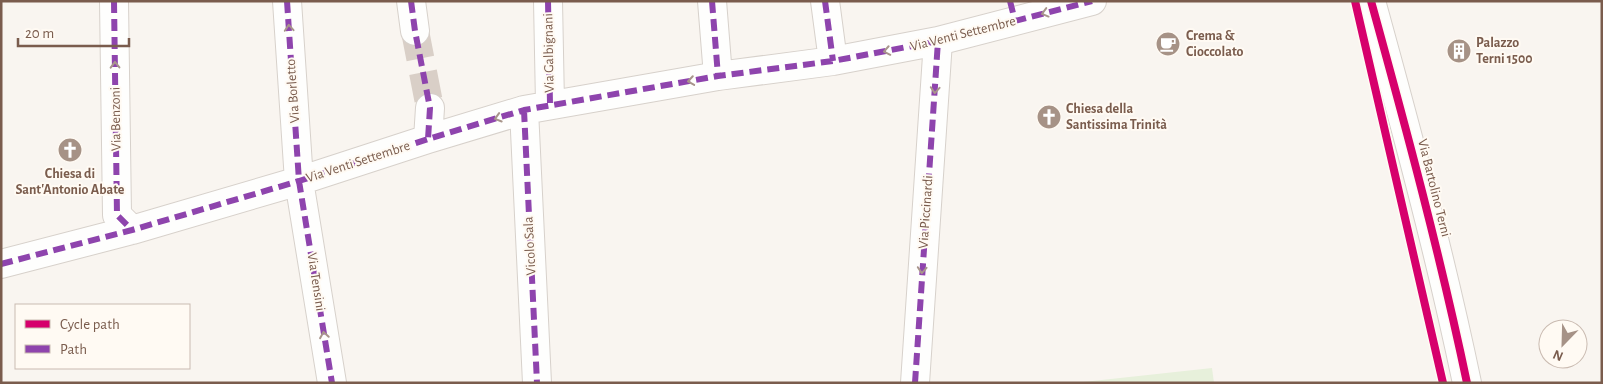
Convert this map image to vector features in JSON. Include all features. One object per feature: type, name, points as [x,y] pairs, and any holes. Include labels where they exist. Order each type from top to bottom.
[{"type":"street","name":"Via Benzoni","points":[[114,1],[117,215],[132,230]]},
{"type":"street","name":"Via Borletto","points":[[287,1],[299,181]]},
{"type":"street","points":[[411,1],[415,31]]},
{"type":"street","name":"Via Galbignani","points":[[548,1],[550,104]]},
{"type":"street","points":[[712,1],[718,76]]},
{"type":"street","points":[[825,1],[833,61]]},
{"type":"street","name":"Via Venti Settembre","points":[[1,264],[132,230],[299,181],[524,110],[718,76],[833,61],[938,41],[1013,11],[1092,1]]},
{"type":"street","name":"Via Bartolino Terni","points":[[1371,1],[1417,168],[1467,383]]},
{"type":"street","name":"Via Piccinardi","points":[[914,383],[938,41]]},
{"type":"street","points":[[428,139],[430,108]]},
{"type":"street","name":"Vicolo Sala","points":[[524,110],[536,383]]},
{"type":"street","name":"Via Tensini","points":[[299,181],[332,383]]},
{"type":"green space","points":[[1212,368],[1214,383],[1074,383]]},
{"type":"tunnel","points":[[415,31],[430,108]]},
{"type":"marked path","points":[[114,1],[117,215],[132,230]]},
{"type":"marked path","points":[[287,1],[299,181],[332,383]]},
{"type":"marked path","points":[[411,1],[430,108],[428,139]]},
{"type":"marked path","points":[[548,1],[550,104]]},
{"type":"marked path","points":[[712,1],[718,76]]},
{"type":"marked path","points":[[825,1],[833,61]]},
{"type":"marked path","points":[[1010,1],[1015,21]]},
{"type":"marked path","points":[[1,264],[132,230],[299,181],[524,110],[718,76],[833,61],[938,41],[1092,1]]},
{"type":"marked path","points":[[915,383],[938,41]]},
{"type":"marked path","points":[[524,110],[537,383]]},
{"type":"cycle path","points":[[1355,1],[1443,383]]},
{"type":"cycle path","points":[[1371,1],[1434,239],[1467,383]]},
{"type":"place","name":"Crema & Cioccolato","points":[[1168,44]]},
{"type":"place","name":"Palazzo Terni 1500","points":[[1459,51]]},
{"type":"place","name":"Chiesa della Santissima Trinità","points":[[1049,117]]},
{"type":"place","name":"Chiesa di Sant'Antonio Abate","points":[[70,150]]}]
